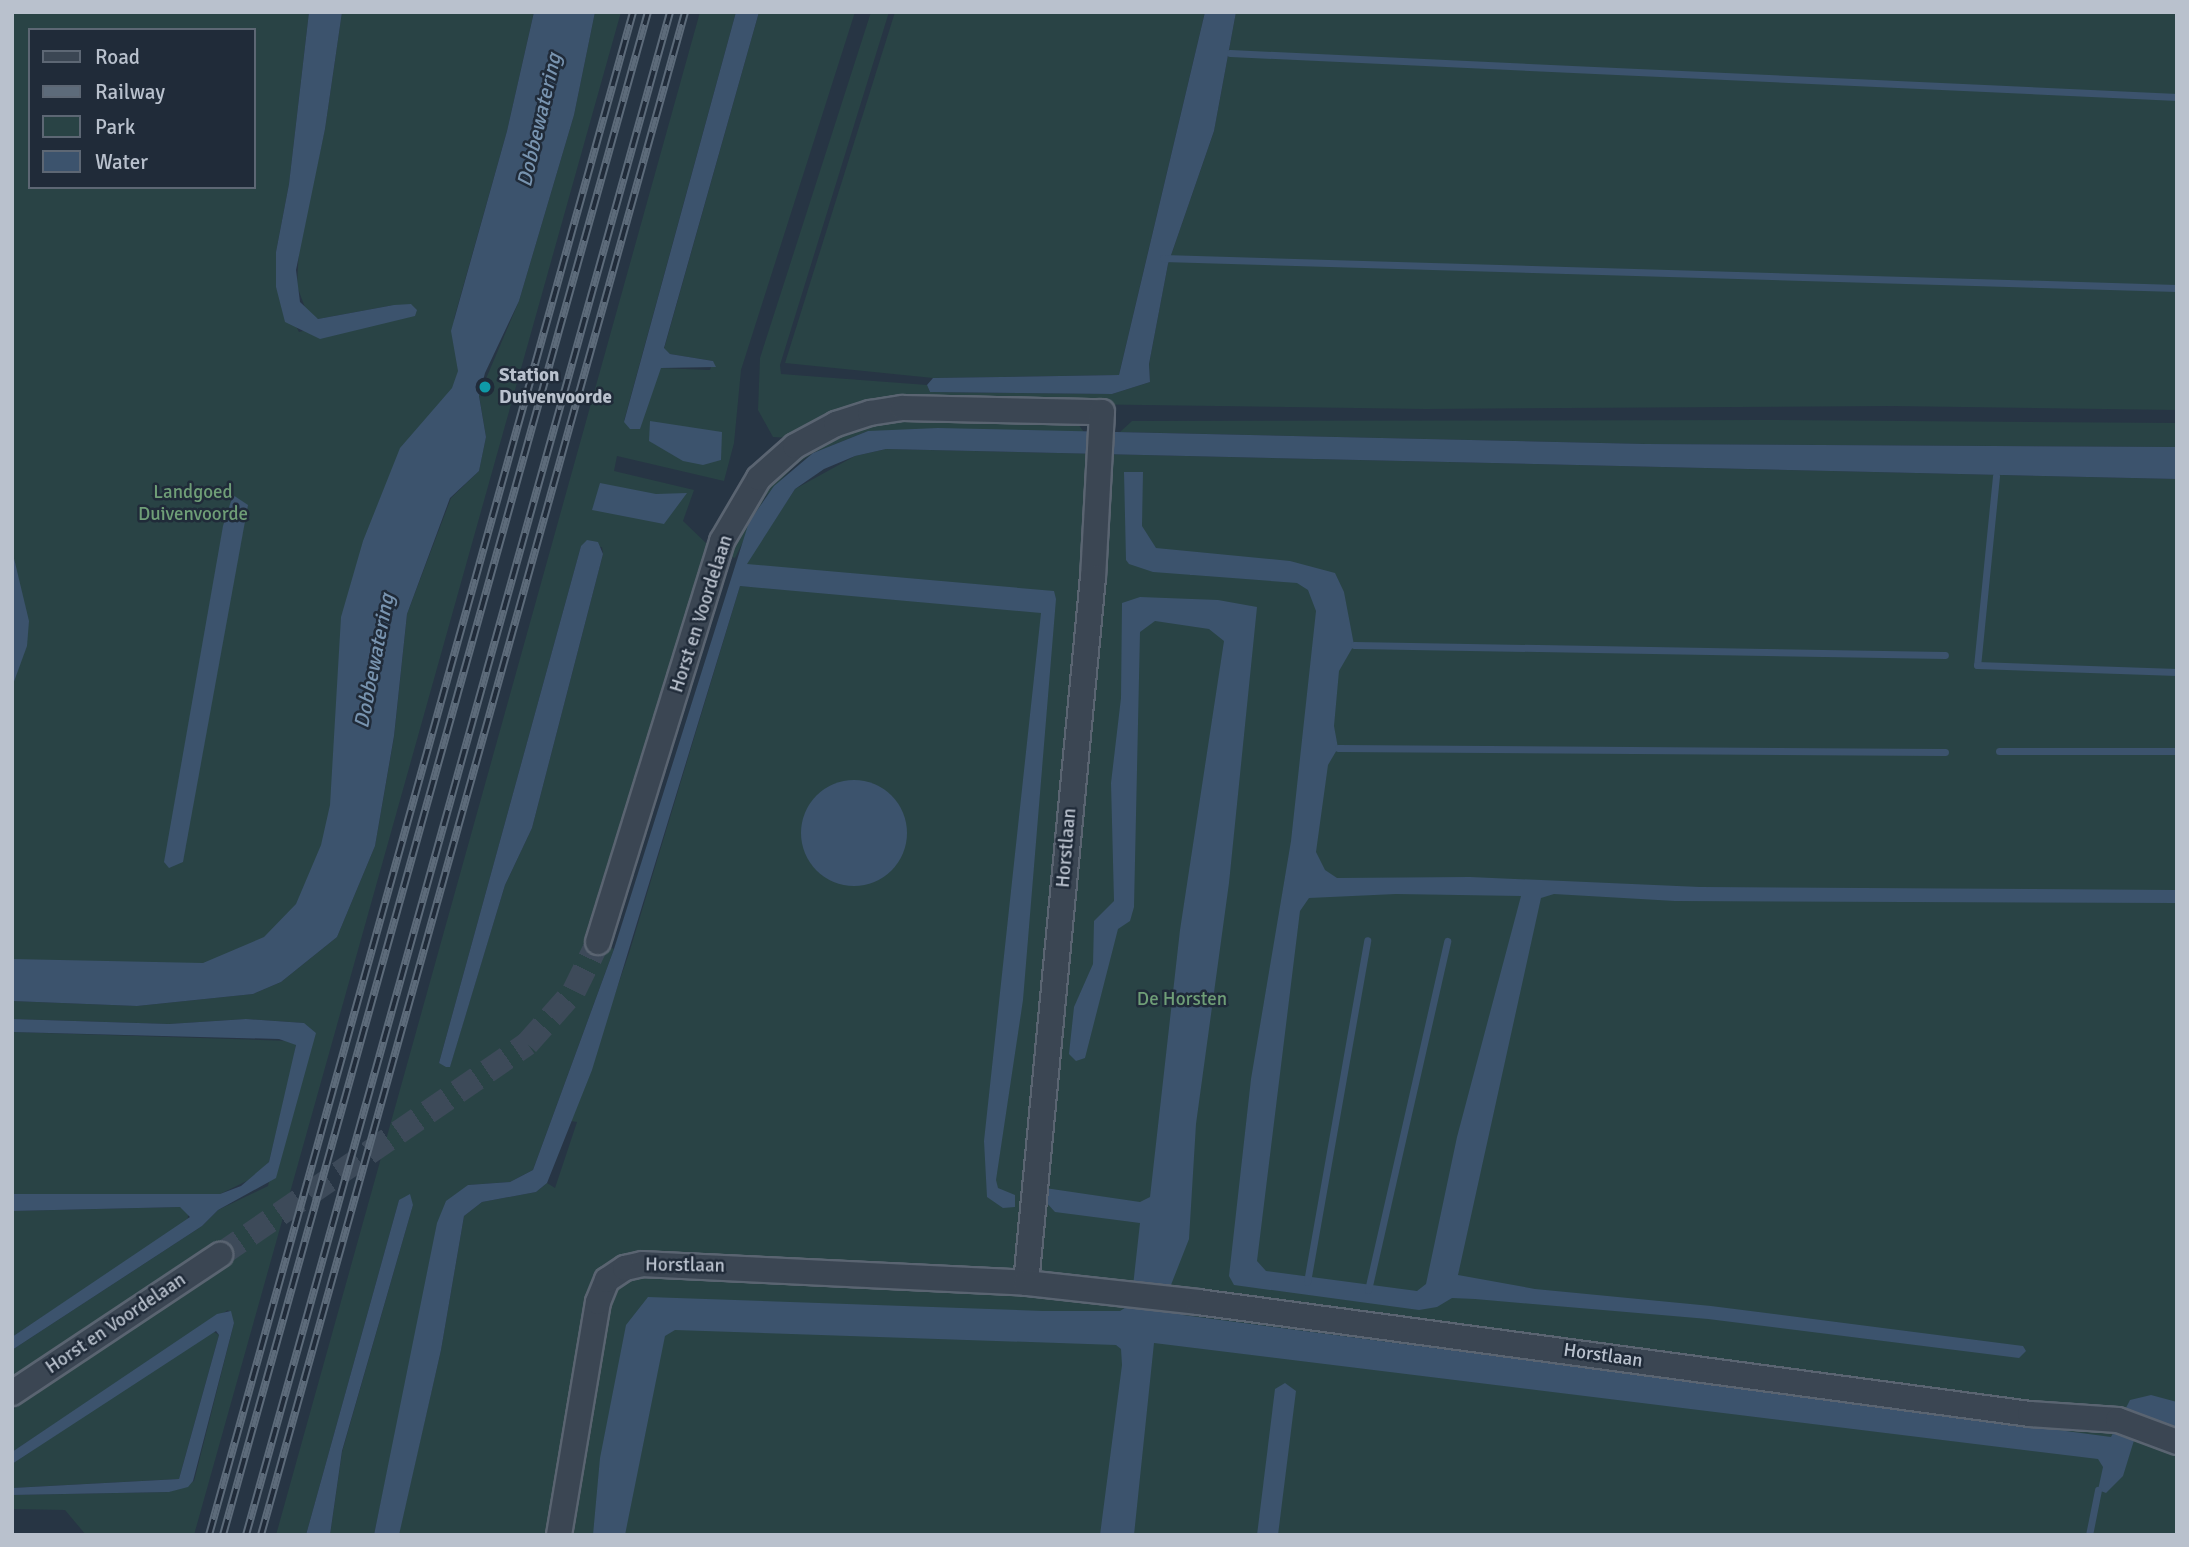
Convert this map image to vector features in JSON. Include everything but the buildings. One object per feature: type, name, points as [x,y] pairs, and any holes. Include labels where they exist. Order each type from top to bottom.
[{"type":"street","name":"Horst en Voordelaan","points":[[598,942],[722,541],[759,478],[795,446],[870,413],[903,408],[1101,416]]},
{"type":"street","name":"Horstlaan","points":[[1026,1283],[1092,591],[1101,416]]},
{"type":"street","name":"Horst en Voordelaan","points":[[12,1393],[220,1255]]},
{"type":"street","name":"Horstlaan","points":[[559,1535],[598,1302],[607,1280],[625,1268],[680,1264],[1026,1283],[1130,1294],[2030,1414],[2129,1424],[2177,1442]]},
{"type":"green space","name":"Landgoed Duivenvoorde","points":[[12,12],[309,12],[289,184],[276,252],[276,287],[299,332],[394,305],[318,319],[307,313],[297,286],[299,247],[325,129],[342,12],[534,12],[507,131],[454,319],[474,322],[334,884],[263,962],[12,971]]},
{"type":"green space","points":[[595,12],[621,12],[194,1535],[86,1535],[65,1510],[12,1509],[12,1495],[169,1492],[194,1481],[234,1323],[228,1310],[12,1452],[12,1410],[228,1266],[213,1242],[12,1377],[12,1350],[202,1226],[218,1210],[268,1186],[304,1023],[246,1019],[169,1024],[12,1019],[12,1001],[137,1006],[253,994],[281,982],[337,937],[375,846],[394,737],[407,614],[451,498],[479,471],[486,437],[479,395],[519,301],[574,115]]},
{"type":"green space","points":[[700,12],[736,12],[624,421],[660,368],[710,370],[713,361],[670,354],[664,349],[759,12],[855,12],[741,370],[734,443],[724,481],[617,456],[614,471],[694,490],[683,521],[707,544],[585,936],[614,949],[533,1170],[510,1182],[468,1185],[427,1283],[374,1535],[330,1535],[342,1452],[413,1205],[399,1200],[306,1535],[276,1535]],"holes":[[[581,546],[602,547],[603,554],[532,828],[505,885],[450,1066],[439,1063]]]},
{"type":"green space","points":[[871,12],[889,12],[780,365],[781,374],[927,385],[930,392],[1112,394],[1150,382],[1149,364],[1168,264],[1214,131],[1236,12],[2177,12],[2177,410],[1892,406],[1425,409],[926,402],[789,438],[773,437],[758,410],[760,358]]},
{"type":"green space","points":[[895,12],[1205,12],[1119,375],[933,378],[785,363]]},
{"type":"green space","points":[[896,419],[1075,420],[1084,432],[868,431],[813,453],[795,465],[765,497],[735,558],[729,556],[749,508],[786,464],[827,437]]},
{"type":"green space","points":[[1766,420],[2177,423],[2177,447],[1645,444],[1120,432],[1132,421]]},
{"type":"green space","name":"De Horsten","points":[[886,449],[2177,479],[2177,1535],[391,1535],[399,1532],[441,1350],[464,1216],[482,1202],[536,1192],[547,1183],[555,1188],[577,1122],[571,1121],[629,953],[740,586],[758,587],[746,564],[795,489],[855,456]]},
{"type":"green space","points":[[12,1032],[291,1041],[296,1045],[293,1062],[269,1162],[255,1177],[220,1194],[12,1194]]},
{"type":"green space","points":[[180,1207],[189,1211],[187,1222],[12,1337],[12,1211]]},
{"type":"green space","points":[[211,1330],[219,1335],[179,1479],[12,1488],[12,1464]]},
{"type":"water","points":[[309,12],[342,12],[325,129],[296,270],[300,302],[318,319],[394,305],[411,304],[417,310],[415,316],[320,339],[285,322],[276,287],[276,252],[289,184]]},
{"type":"water","name":"Dobbewatering","points":[[534,12],[595,12],[574,115],[519,301],[485,373],[479,396],[486,437],[479,471],[450,498],[407,614],[394,736],[375,846],[337,937],[281,982],[253,994],[137,1006],[12,1001],[12,959],[203,963],[264,937],[296,904],[321,845],[330,805],[341,617],[363,541],[400,448],[452,388],[458,371],[451,331],[507,131]]},
{"type":"water","points":[[736,12],[759,12],[664,348],[670,354],[713,361],[716,367],[661,368],[640,429],[630,429],[624,422]]},
{"type":"water","points":[[1205,12],[1236,12],[1214,131],[1168,264],[1149,364],[1150,382],[1112,394],[930,392],[927,385],[933,378],[1119,375]]},
{"type":"water","points":[[650,421],[722,432],[721,460],[703,465],[683,461],[649,441]]},
{"type":"water","points":[[938,428],[1645,444],[2177,447],[2177,479],[886,449],[855,456],[824,469],[795,489],[747,564],[1054,591],[1056,599],[1023,1000],[996,1180],[998,1188],[1015,1195],[1015,1207],[1003,1208],[987,1197],[984,1141],[1041,613],[740,586],[592,1070],[547,1183],[536,1192],[482,1202],[464,1216],[441,1350],[399,1535],[374,1535],[437,1223],[446,1201],[468,1185],[510,1182],[533,1170],[614,949],[749,522],[774,486],[813,453],[868,431]]},
{"type":"water","points":[[1124,472],[1143,472],[1142,526],[1156,548],[1290,561],[1335,573],[1344,592],[1354,645],[1339,671],[1334,726],[1338,748],[1328,765],[1316,852],[1325,870],[1337,878],[1470,877],[1700,887],[2177,890],[2177,903],[1675,901],[1554,894],[1541,898],[1458,1275],[1535,1289],[1711,1306],[2023,1346],[2026,1351],[2019,1358],[1708,1319],[1475,1299],[1452,1298],[1437,1307],[1419,1310],[1234,1285],[1229,1276],[1251,1079],[1291,841],[1316,611],[1308,590],[1297,583],[1153,572],[1129,564],[1126,560]],"holes":[[[1396,894],[1521,896],[1457,1137],[1426,1284],[1417,1291],[1266,1271],[1257,1261],[1300,911],[1309,898]]]},
{"type":"water","points":[[600,483],[656,494],[687,493],[664,524],[592,510]]},
{"type":"water","points":[[233,495],[248,505],[183,862],[169,868],[164,862],[223,526]]},
{"type":"water","points":[[587,540],[598,542],[603,554],[532,828],[505,885],[450,1067],[446,1067],[439,1063],[581,546]]},
{"type":"water","points":[[12,550],[29,621],[27,646],[12,687]]},
{"type":"water","points":[[1140,597],[1218,600],[1257,607],[1229,883],[1196,1124],[1189,1239],[1169,1290],[1183,1315],[2111,1437],[2130,1400],[2151,1395],[2177,1402],[2177,1427],[2140,1421],[2123,1476],[2106,1493],[2098,1490],[2103,1467],[2098,1459],[1154,1343],[1134,1535],[1100,1535],[1122,1365],[1121,1349],[1116,1345],[675,1330],[665,1336],[625,1535],[593,1535],[600,1458],[626,1325],[648,1297],[1043,1311],[1120,1311],[1131,1304],[1140,1223],[1055,1212],[1044,1200],[1045,1188],[1140,1202],[1150,1197],[1180,930],[1224,641],[1209,629],[1155,621],[1140,632],[1134,907],[1130,921],[1118,929],[1085,1058],[1076,1061],[1069,1054],[1074,1007],[1093,964],[1094,921],[1114,901],[1111,783],[1121,698],[1122,603]]},
{"type":"water","points":[[854,780],[874,784],[892,795],[903,813],[907,833],[903,853],[892,871],[874,882],[854,886],[834,882],[816,871],[805,853],[801,833],[805,813],[816,795],[834,784]]},
{"type":"water","points":[[12,1019],[169,1024],[246,1019],[304,1023],[316,1033],[276,1178],[218,1210],[202,1226],[12,1350],[12,1337],[190,1217],[180,1207],[12,1211],[12,1194],[220,1194],[241,1186],[269,1162],[296,1045],[279,1039],[12,1032]]},
{"type":"water","points":[[410,1194],[413,1205],[342,1451],[330,1535],[306,1535],[399,1200]]},
{"type":"water","points":[[231,1311],[234,1323],[193,1481],[188,1487],[169,1492],[12,1495],[12,1488],[179,1479],[219,1335],[216,1331],[12,1464],[12,1452],[217,1314]]},
{"type":"water","points":[[1285,1383],[1296,1391],[1278,1535],[1257,1535],[1275,1389]]},
{"type":"waterway","points":[[1230,53],[2177,97]]},
{"type":"waterway","points":[[1163,258],[2177,288]]},
{"type":"waterway","points":[[1996,476],[1977,665],[2177,672]]},
{"type":"waterway","points":[[1354,645],[1945,655]]},
{"type":"waterway","points":[[1338,748],[1945,752]]},
{"type":"waterway","points":[[1999,751],[2177,751]]},
{"type":"waterway","points":[[1307,1282],[1367,940]]},
{"type":"waterway","points":[[1368,1290],[1447,941]]},
{"type":"waterway","points":[[2089,1535],[2098,1490]]},
{"type":"tunnel","points":[[220,1255],[527,1044],[574,991],[598,942]]},
{"type":"railway","points":[[209,1535],[633,12]]},
{"type":"railway","points":[[223,1535],[648,12]]},
{"type":"railway","points":[[246,1535],[670,12]]},
{"type":"railway","points":[[261,1535],[685,12]]},
{"type":"place","name":"Station Duivenvoorde","points":[[485,387]]}]
